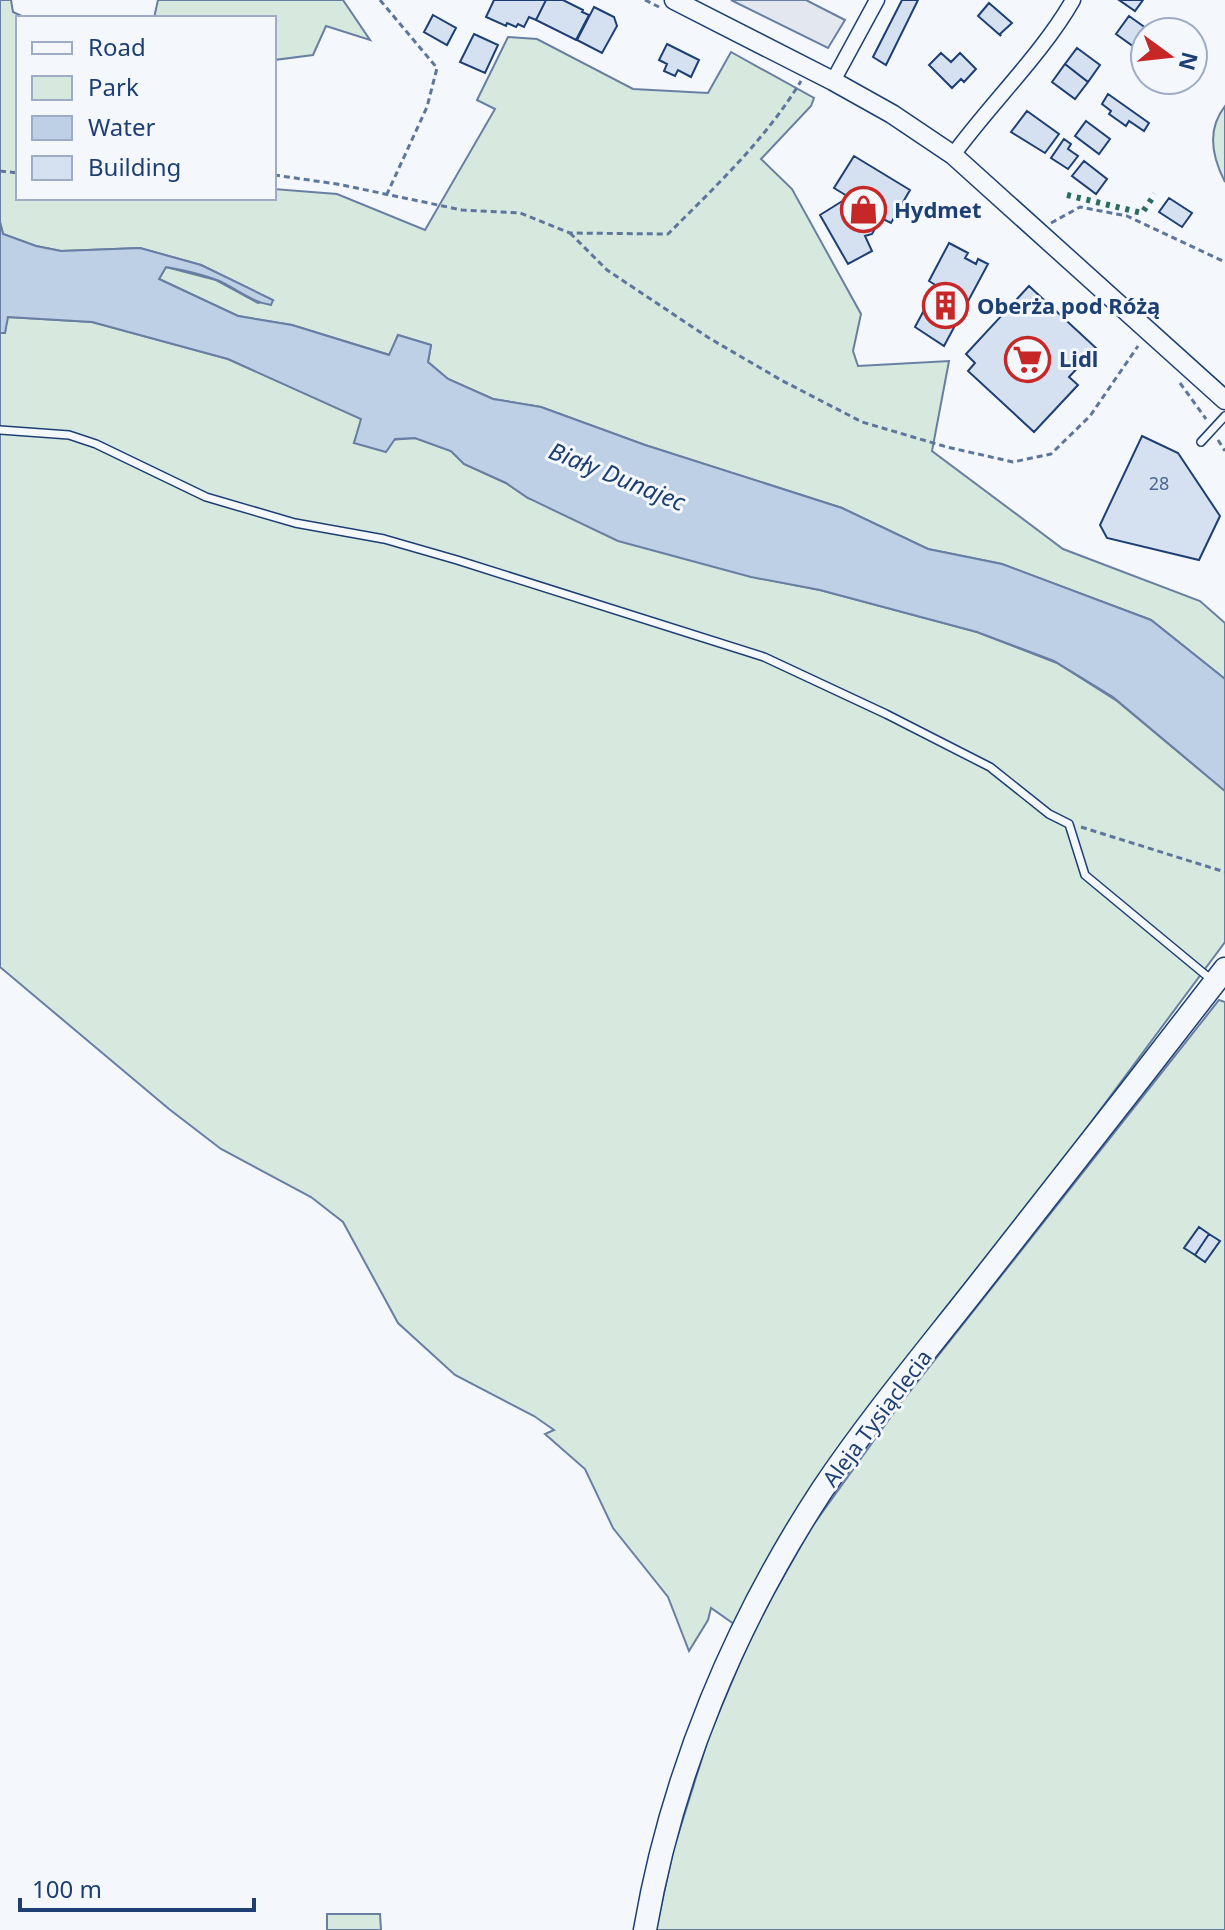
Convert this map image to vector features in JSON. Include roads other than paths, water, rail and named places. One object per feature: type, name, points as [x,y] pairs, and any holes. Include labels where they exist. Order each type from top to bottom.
[{"type":"main road","name":"Aleja Tysiąclecia","points":[[645,1930],[663,1846],[693,1748],[733,1651],[796,1532],[873,1419],[1222,981]]},
{"type":"street","points":[[833,81],[877,0]]},
{"type":"street","points":[[953,155],[987,109],[1061,22],[1073,0]]},
{"type":"street","points":[[672,7],[809,68],[892,114],[953,155],[1225,400]]},
{"type":"lane","points":[[1201,442],[1225,416]]},
{"type":"lane","points":[[0,430],[69,435],[96,444],[206,497],[295,523],[384,539],[443,555],[764,657],[990,767],[1049,814],[1069,824],[1085,875],[1222,981]]},
{"type":"water","name":"Biały Dunajec","points":[[0,222],[3,234],[36,246],[61,251],[140,248],[201,265],[273,300],[271,305],[250,298],[217,280],[185,271],[166,267],[159,279],[238,316],[292,325],[389,355],[398,335],[431,345],[428,362],[448,379],[493,399],[541,407],[645,445],[842,508],[928,549],[1002,564],[1151,620],[1225,679],[1225,791],[1113,697],[1054,661],[977,632],[618,541],[464,464],[451,451],[415,438],[395,439],[386,452],[354,443],[361,419],[228,359],[92,322],[8,317],[5,333],[0,333]]},
{"type":"place","name":"Hydmet","points":[[863,210]]},
{"type":"place","name":"Oberża pod Różą","points":[[946,306]]},
{"type":"place","name":"Lidl","points":[[1028,359]]}]
